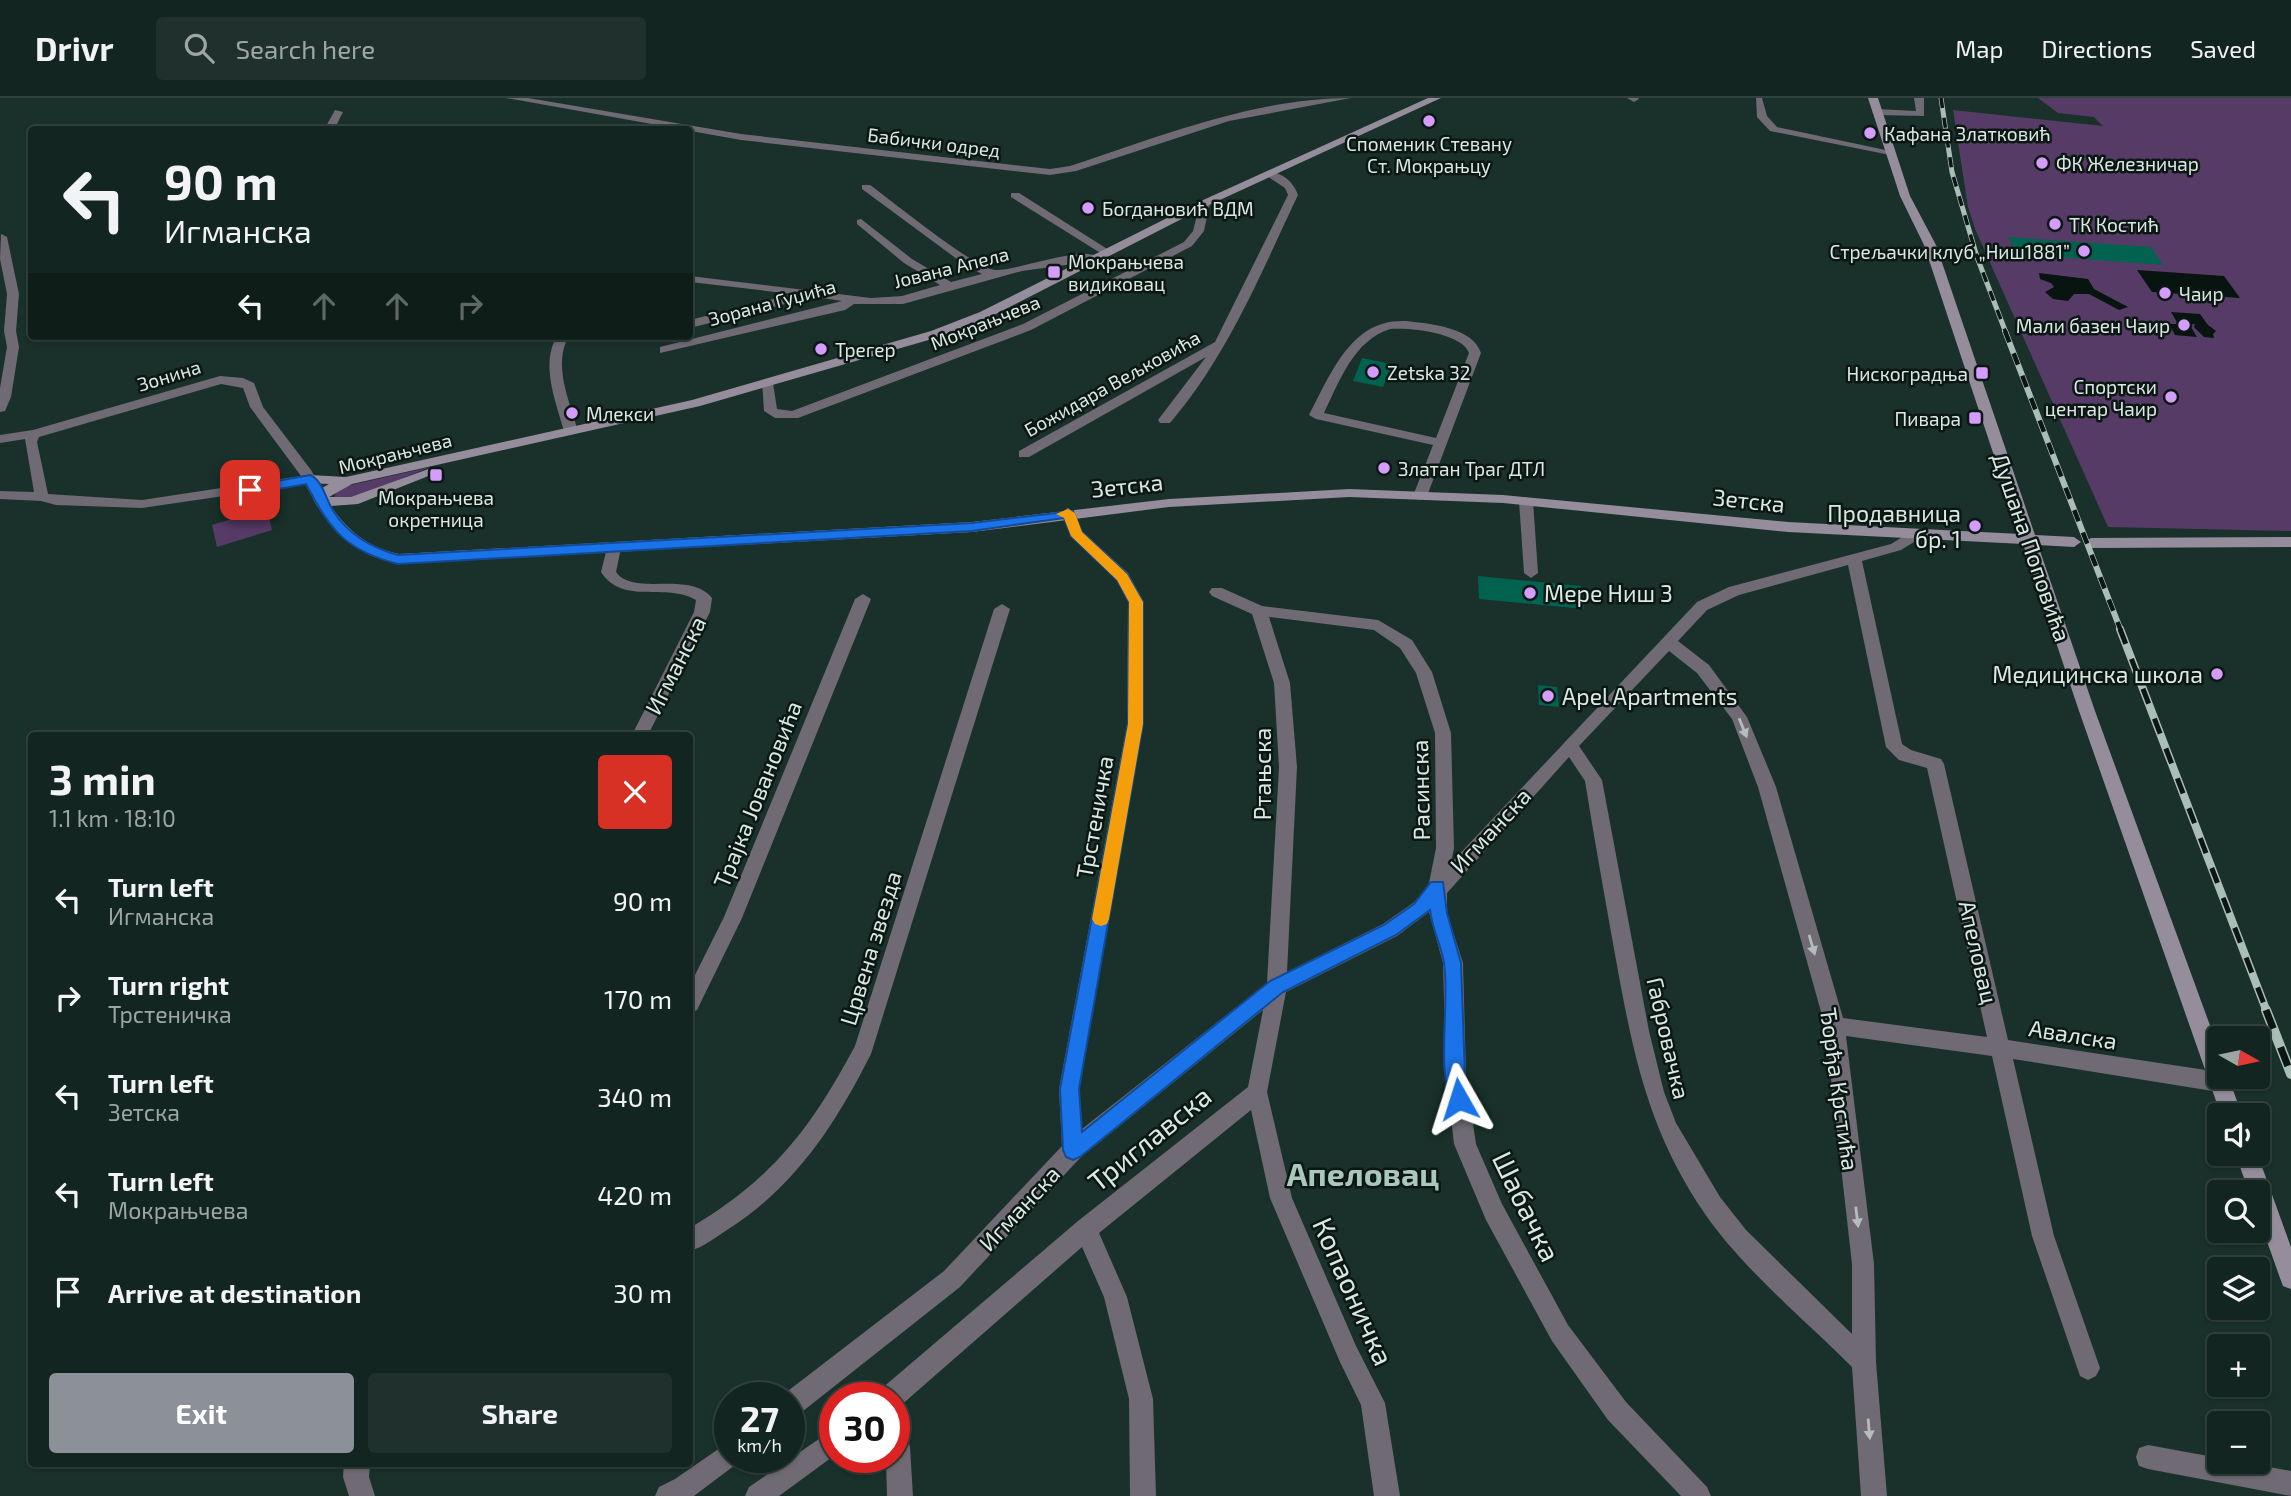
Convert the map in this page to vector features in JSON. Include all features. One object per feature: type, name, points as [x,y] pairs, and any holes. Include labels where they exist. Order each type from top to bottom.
[{"type":"street","name":"Бабички одред","points":[[512,98],[676,126]]},
{"type":"street","name":"Бабички одред","points":[[693,129],[741,137],[1050,172],[1072,169],[1227,118],[1346,98]]},
{"type":"street","name":"Мокрањчева","points":[[482,452],[369,496],[345,503],[321,501],[327,491],[348,481],[482,452],[767,383],[935,334],[984,315],[1205,203],[1437,98]]},
{"type":"street","name":"Душана Поповића","points":[[1873,98],[1905,196],[1931,249],[2087,711],[2207,1048]]},
{"type":"street","points":[[1877,111],[1921,114],[1919,98]]},
{"type":"street","points":[[1759,100],[1762,117],[1774,129],[1890,152]]},
{"type":"street","points":[[332,126],[338,112]]},
{"type":"street","name":"Божидара Вељковића","points":[[1165,420],[1198,382],[1237,312],[1293,195],[1290,186],[1270,174]]},
{"type":"street","points":[[866,187],[969,263],[992,274]]},
{"type":"street","points":[[1015,195],[1101,255]]},
{"type":"street","name":"Мокрањчева","points":[[767,383],[771,411],[786,416],[793,415],[1027,327],[1188,244],[1198,231],[1205,203]]},
{"type":"street","points":[[861,222],[908,261],[949,286]]},
{"type":"street","points":[[0,408],[5,397],[13,347],[10,331],[13,294],[1,237]]},
{"type":"street","name":"Јована Апела","points":[[693,279],[839,296],[850,301],[903,300],[992,274],[1062,259],[1101,255]]},
{"type":"street","points":[[693,323],[811,294]]},
{"type":"street","name":"Зорана Гуџића","points":[[664,349],[841,307],[850,301]]},
{"type":"street","points":[[1420,496],[1475,353],[1468,340],[1459,336],[1400,326],[1385,326],[1374,331],[1352,349],[1316,415],[1440,443]]},
{"type":"street","points":[[561,340],[555,350],[555,366],[571,431]]},
{"type":"street","name":"Божидара Вељковића","points":[[1024,454],[1219,345]]},
{"type":"street","name":"Зонина","points":[[0,439],[34,434],[220,380],[233,380],[249,386],[257,407],[310,479],[321,501]]},
{"type":"street","points":[[34,434],[30,442],[42,498]]},
{"type":"street","name":"Мокрањчева","points":[[0,495],[56,501],[142,504],[310,479]]},
{"type":"street","points":[[310,479],[348,481]]},
{"type":"street","name":"Зетска","points":[[321,501],[329,515],[349,537],[372,553],[398,559],[972,527],[1068,513],[1169,503],[1349,493],[1526,501],[1788,527],[2074,542]]},
{"type":"street","points":[[349,537],[351,513],[369,496]]},
{"type":"street","points":[[1526,501],[1531,573]]},
{"type":"street","name":"Трстеничка","points":[[1068,513],[1076,533],[1123,578],[1136,602],[1135,724],[1069,1089],[1073,1150]]},
{"type":"street","name":"Игманска","points":[[805,1394],[952,1279],[1073,1150],[1277,987],[1390,930],[1420,909],[1437,887],[1702,606],[1734,591],[1896,547],[1917,534]]},
{"type":"street","points":[[2091,543],[2291,542]]},
{"type":"street","name":"Игманска","points":[[614,548],[608,572],[614,581],[630,586],[690,589],[704,598],[702,612],[642,732]]},
{"type":"street","name":"Апеловац","points":[[1854,558],[1894,747],[1905,755],[1935,764],[2043,1236],[2088,1367]]},
{"type":"street","points":[[1217,593],[1259,611]]},
{"type":"street","name":"Трајка Јовановића","points":[[693,998],[733,918],[863,599]]},
{"type":"street","name":"Црвена звезда","points":[[693,1239],[738,1211],[781,1175],[812,1136],[854,1069],[864,1048],[1002,609]]},
{"type":"street","name":"Расинска","points":[[1259,611],[1378,625],[1406,644],[1424,672],[1443,733],[1445,848],[1437,887]]},
{"type":"street","name":"Ртањска","points":[[1259,611],[1282,683],[1288,767],[1277,987]]},
{"type":"street","name":"Ђорђа Крстића","points":[[1667,641],[1703,669],[1739,717],[1767,787],[1835,1026],[1863,1264],[1864,1362],[1874,1496]]},
{"type":"street","name":"Габровачка","points":[[1570,745],[1593,780],[1639,1031],[1654,1092],[1668,1128],[1712,1205],[1738,1238],[1864,1362]]},
{"type":"street","name":"Шабачка","points":[[1437,887],[1438,913],[1453,963],[1456,1076],[1465,1144],[1494,1212],[1560,1333],[1617,1411],[1698,1496]]},
{"type":"street","name":"Копаоничка","points":[[1277,987],[1257,1091],[1281,1198],[1348,1354],[1373,1403],[1387,1496]]},
{"type":"street","name":"Авалска","points":[[1835,1026],[2001,1048],[2207,1080]]},
{"type":"street","name":"Триглавска","points":[[909,1382],[1086,1229],[1257,1091]]},
{"type":"street","points":[[2251,1166],[2291,1278]]},
{"type":"street","points":[[1086,1229],[1115,1297],[1141,1399],[1143,1496]]},
{"type":"street","points":[[758,1496],[819,1452]]},
{"type":"street","points":[[2148,1457],[2291,1484]]},
{"type":"street","points":[[668,1496],[684,1488],[714,1465]]},
{"type":"street","points":[[357,1467],[356,1477],[362,1496]]},
{"type":"street","points":[[899,1473],[900,1496]]},
{"type":"shaded area","name":"Спортски центар Чаир","points":[[2038,98],[2291,98],[2291,531],[2108,527],[1975,229],[1968,207],[1953,110],[2103,126],[2094,117],[2058,113]]},
{"type":"shaded area","points":[[2137,270],[2224,276],[2240,298],[2152,292]]},
{"type":"shaded area","points":[[2039,273],[2088,279],[2094,289],[2128,307],[2119,310],[2089,294],[2074,294],[2068,301],[2053,299],[2045,292],[2054,287],[2040,279]]},
{"type":"shaded area","name":"Мали базен Чаир","points":[[2171,312],[2200,314],[2216,331],[2214,338],[2204,337],[2194,327],[2195,324],[2189,324],[2197,337],[2175,335],[2169,324],[2178,324]]},
{"type":"shaded area","points":[[430,467],[354,498],[334,498],[336,493],[347,486]]},
{"type":"shaded area","points":[[267,508],[272,530],[217,547],[212,525]]},
{"type":"building","name":"Стрељачки клуб „Ниш1881”","points":[[2008,237],[2151,247],[2163,265],[2017,254]]},
{"type":"building","name":"Zetska 32","points":[[1362,358],[1392,364],[1383,387],[1353,381]]},
{"type":"building","name":"Мере Ниш 3","points":[[1478,576],[1581,586],[1584,609],[1479,599]]},
{"type":"building","name":"Apel Apartments","points":[[1538,685],[1557,687],[1559,707],[1539,705]]},
{"type":"railway","points":[[1941,98],[1952,172],[1977,257],[2006,333]]},
{"type":"railway","points":[[2005,331],[2121,631]]},
{"type":"railway","points":[[2120,629],[2267,1012]]},
{"type":"railway","points":[[2266,1010],[2291,1074]]},
{"type":"slow traffic","points":[[1063,514],[1068,513],[1076,533],[1123,578],[1136,602],[1135,724],[1101,919]]},
{"type":"place","name":"Споменик Стевану Ст. Мокрањцу","points":[[1429,121]]},
{"type":"place","name":"Кафана Златковић","points":[[1870,133]]},
{"type":"place","name":"ФК Железничар","points":[[2042,163]]},
{"type":"place","name":"Богдановић ВДМ","points":[[1088,208]]},
{"type":"place","name":"ТК Костић","points":[[2055,224]]},
{"type":"place","name":"Стрељачки клуб „Ниш1881”","points":[[2084,251]]},
{"type":"place","name":"Мокрањчева видиковац","points":[[1054,272]]},
{"type":"place","name":"Чаир","points":[[2165,293]]},
{"type":"place","name":"Мали базен Чаир","points":[[2184,325]]},
{"type":"place","name":"Трегер","points":[[821,349]]},
{"type":"place","name":"Zetska 32","points":[[1373,372]]},
{"type":"place","name":"Нискоградња","points":[[1982,373]]},
{"type":"place","name":"Спортски центар Чаир","points":[[2171,397]]},
{"type":"place","name":"Млекси","points":[[572,413]]},
{"type":"place","name":"Пивара","points":[[1975,418]]},
{"type":"place","name":"Златан Траг ДТЛ","points":[[1384,468]]},
{"type":"place","name":"Мокрањчева окретница","points":[[436,475]]},
{"type":"place","name":"Продавница бр. 1","points":[[1975,526]]},
{"type":"place","name":"Мере Ниш 3","points":[[1530,593]]},
{"type":"place","name":"Медицинска школа","points":[[2217,674]]},
{"type":"place","name":"Apel Apartments","points":[[1548,696]]},
{"type":"district","name":"Апеловац","points":[[1363,1173]]},
{"type":"route","points":[[250,490],[310,479],[329,515],[349,537],[372,553],[398,559],[438,559],[972,527],[1068,513],[1076,533],[1123,578],[1136,602],[1135,724],[1069,1089],[1073,1150],[1277,987],[1390,930],[1420,909],[1437,887],[1438,913],[1453,963],[1459,1099]]}]
